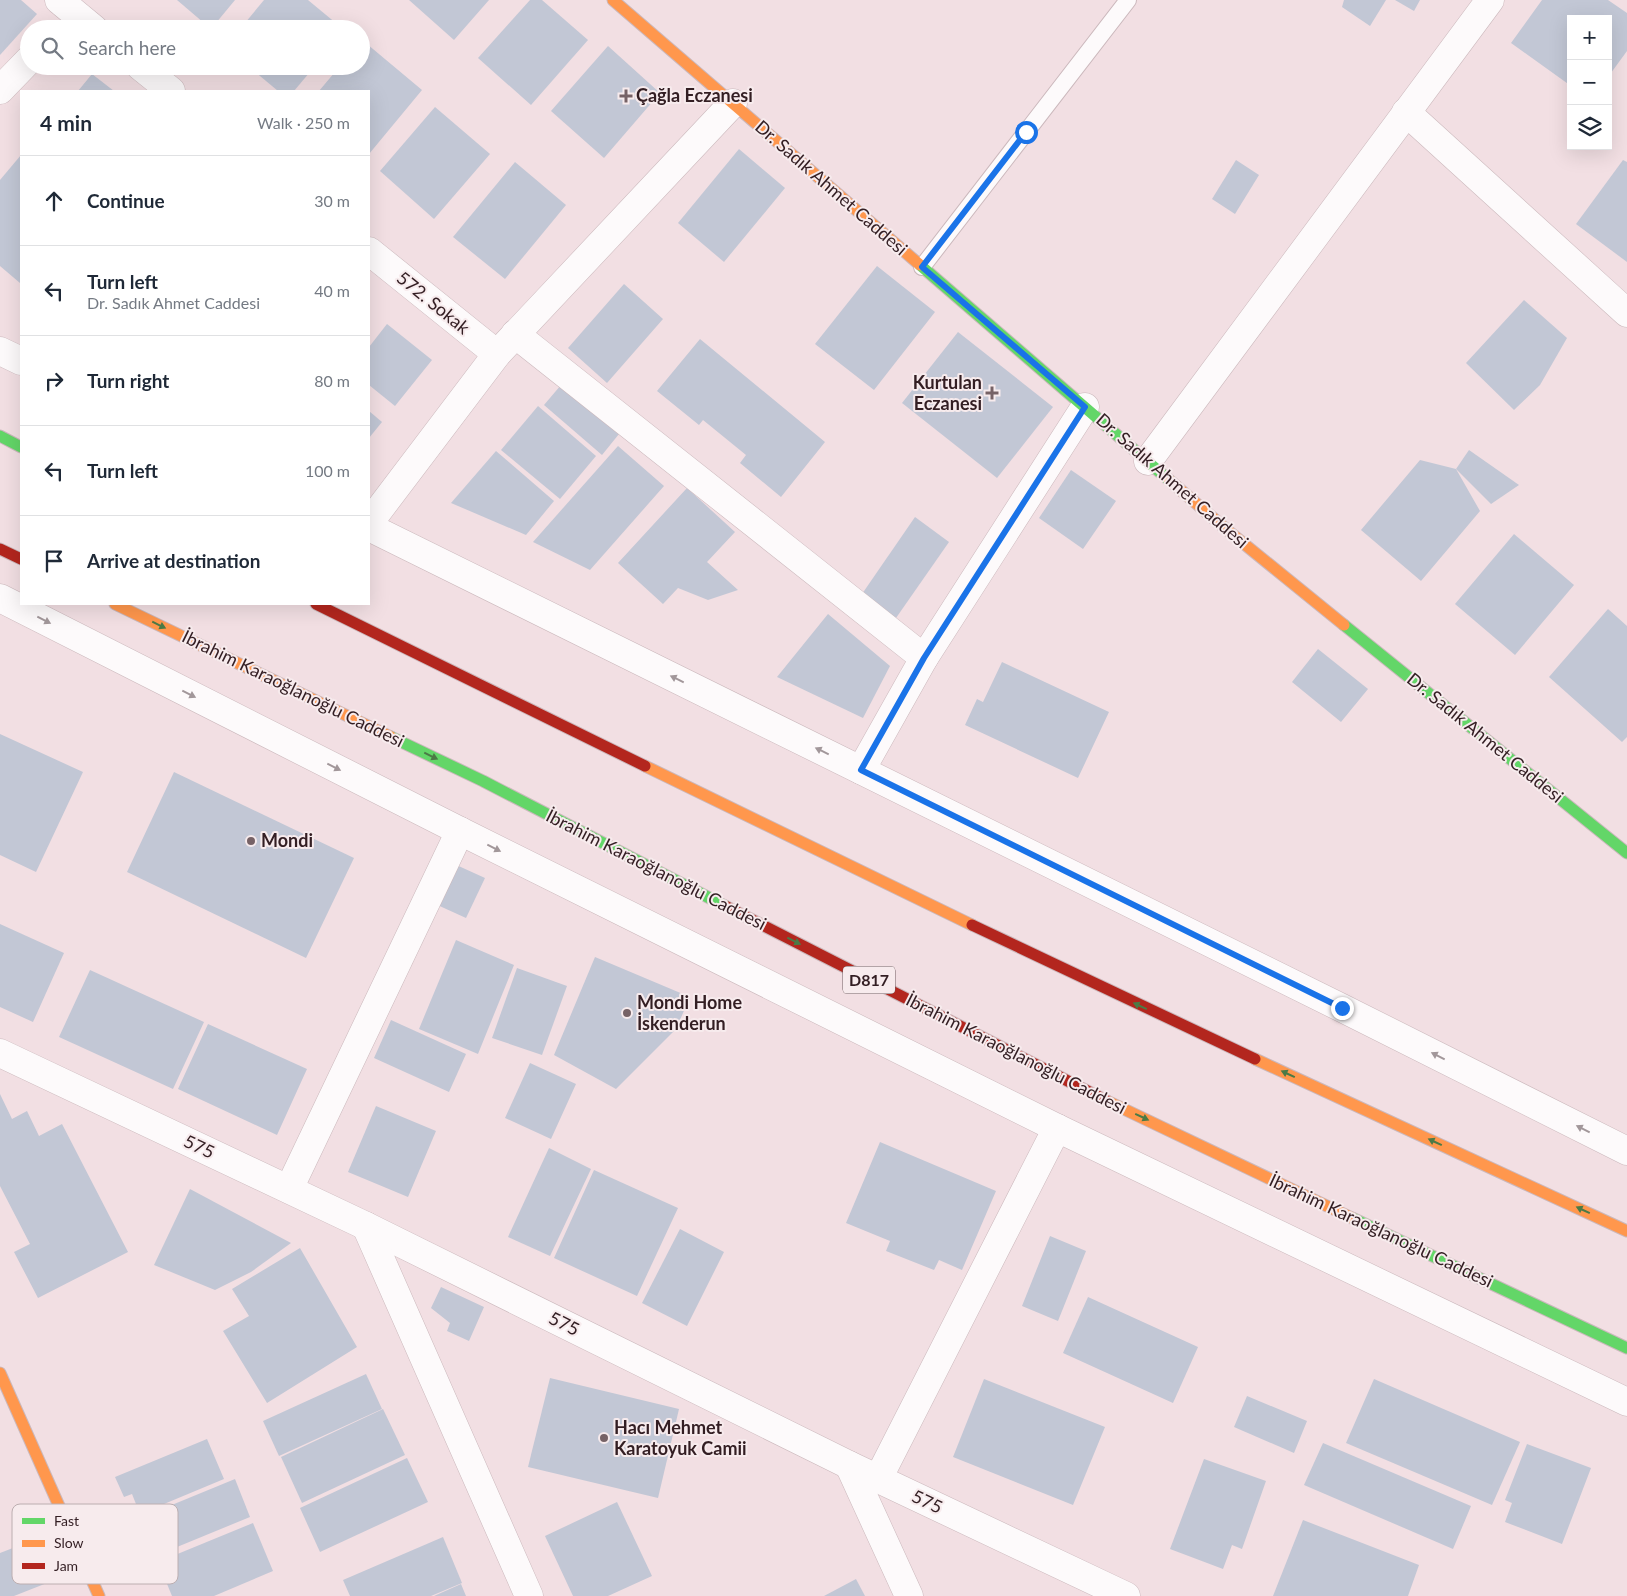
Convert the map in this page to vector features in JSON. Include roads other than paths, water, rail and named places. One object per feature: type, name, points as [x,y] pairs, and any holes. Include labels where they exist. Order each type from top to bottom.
[{"type":"main road","name":"Dr. Sadık Ahmet Caddesi","points":[[613,0],[1235,536],[1627,853]]},
{"type":"main road","points":[[0,436],[20,446]]},
{"type":"main road","points":[[0,549],[20,559]]},
{"type":"main road","name":"İbrahim Karaoğlanoğlu Caddesi","points":[[117,605],[483,781],[1073,1085],[1627,1348]]},
{"type":"main road","points":[[318,605],[786,836],[1124,998],[1627,1231]]},
{"type":"main road","points":[[0,1373],[58,1504]]},
{"type":"main road","points":[[94,1584],[99,1596]]},
{"type":"street","points":[[1148,462],[1490,0]]},
{"type":"street","points":[[0,90],[20,69]]},
{"type":"street","points":[[151,75],[170,90]]},
{"type":"street","points":[[370,524],[497,354],[733,103]]},
{"type":"street","points":[[1406,112],[1627,313]]},
{"type":"street","name":"572. Sokak","points":[[370,252],[497,354]]},
{"type":"street","points":[[515,334],[924,658]]},
{"type":"street","points":[[0,351],[20,361]]},
{"type":"street","points":[[861,770],[924,658],[1085,407]]},
{"type":"street","points":[[370,525],[1627,1151]]},
{"type":"street","points":[[0,598],[460,831],[1057,1128],[1627,1402]]},
{"type":"street","points":[[289,1190],[460,831]]},
{"type":"street","name":"575","points":[[0,1053],[366,1226],[849,1465],[1126,1596]]},
{"type":"street","points":[[878,1479],[1057,1128]]},
{"type":"street","points":[[366,1226],[529,1596]]},
{"type":"street","points":[[849,1465],[909,1596]]},
{"type":"lane","points":[[922,267],[1128,0]]},
{"type":"place","name":"Çağla Eczanesi","points":[[626,96]]},
{"type":"place","name":"Kurtulan Eczanesi","points":[[992,393]]},
{"type":"place","name":"Mondi","points":[[251,841]]},
{"type":"place","name":"Mondi Home İskenderun","points":[[627,1013]]},
{"type":"place","name":"Hacı Mehmet Karatoyuk Camii","points":[[604,1438]]}]
